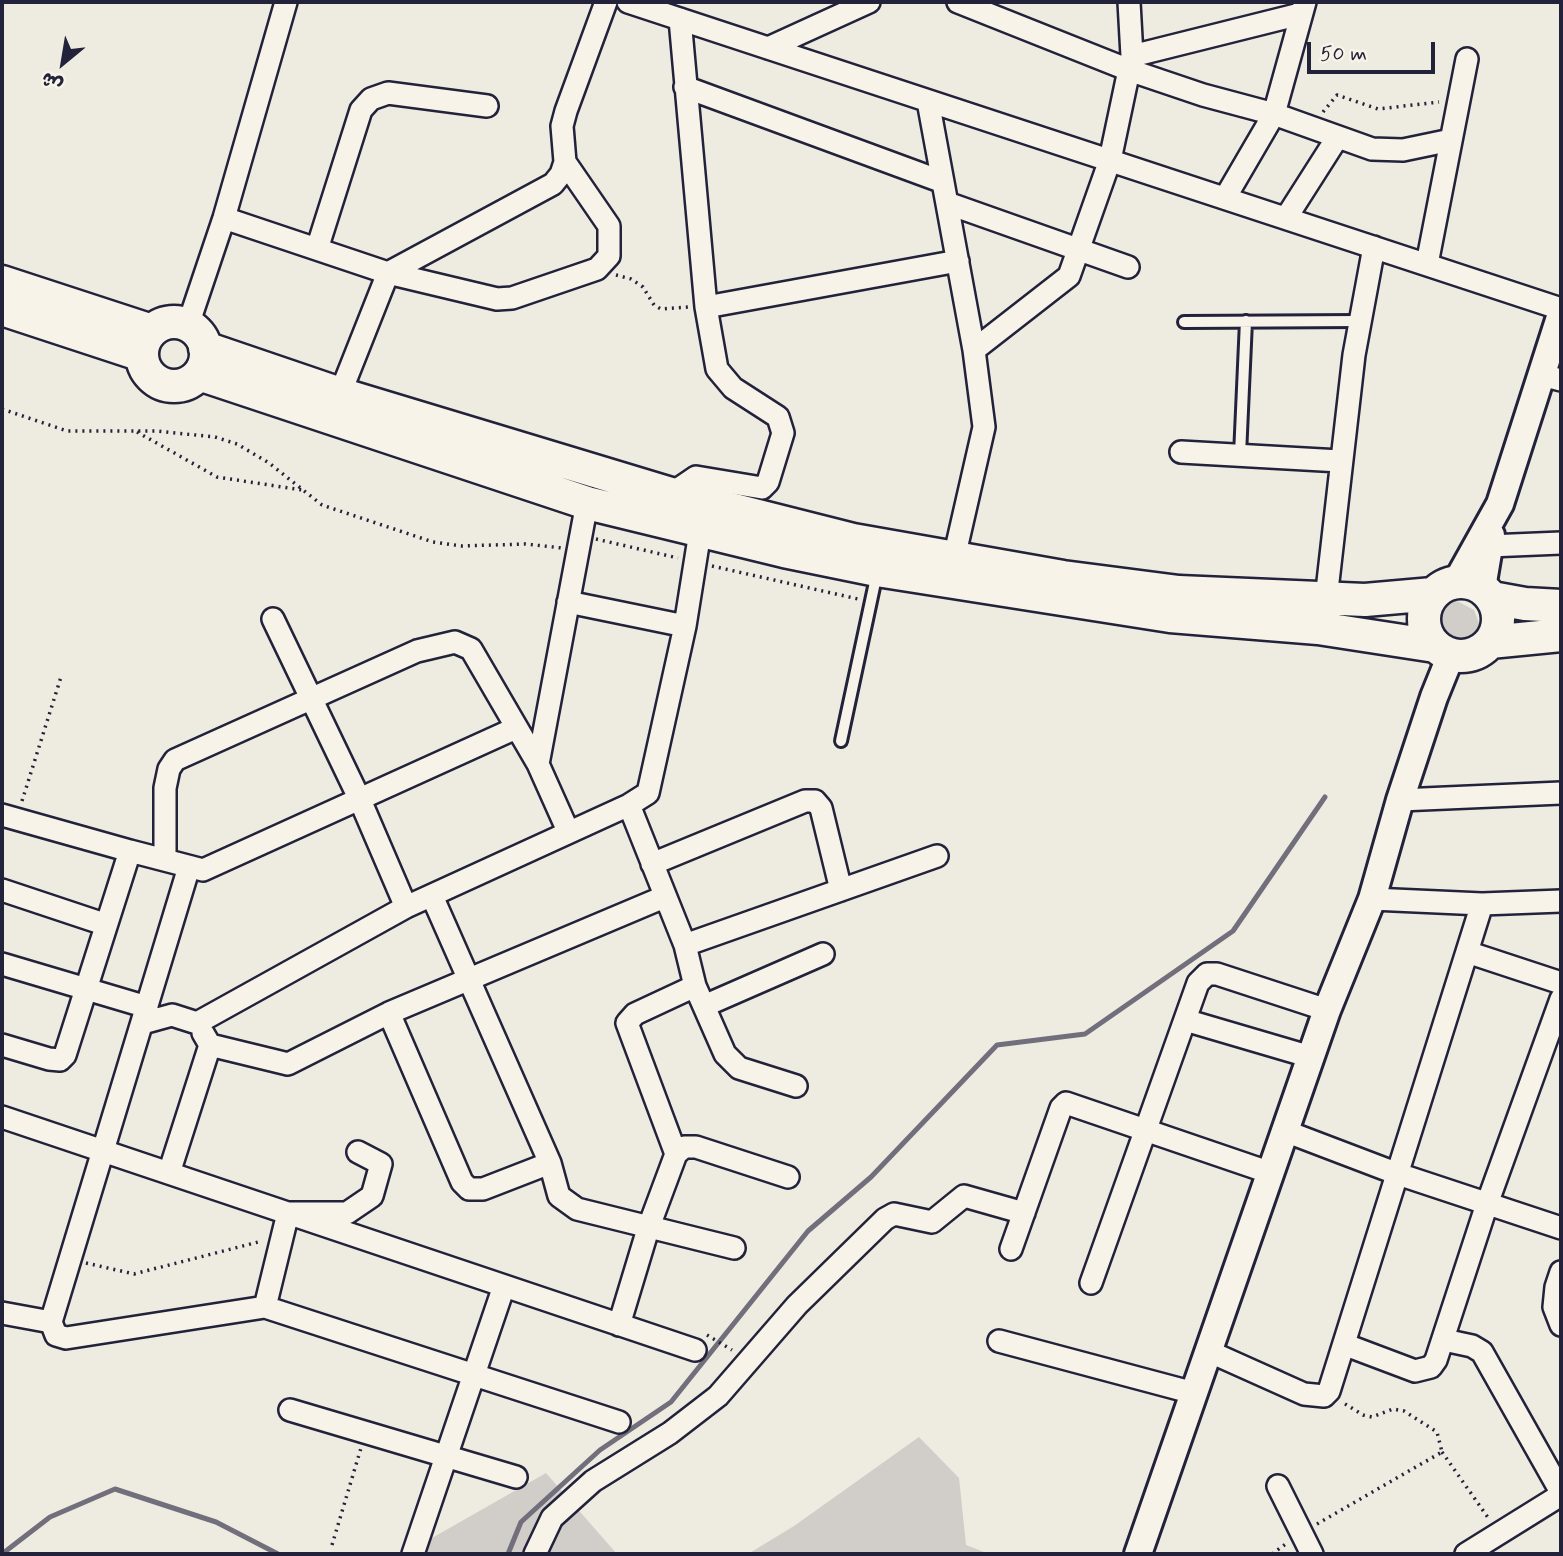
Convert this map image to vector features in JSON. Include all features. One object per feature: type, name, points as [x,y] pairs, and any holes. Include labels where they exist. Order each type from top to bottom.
[{"type":"main road","points":[[2,282],[147,343]]},
{"type":"main road","points":[[2,309],[147,343]]},
{"type":"main road","points":[[147,343],[173,322],[197,349],[699,547],[877,570],[1170,616],[1318,628],[1473,654],[1490,642],[1561,635]]},
{"type":"main road","points":[[147,343],[147,371],[160,383],[185,384],[197,349]]},
{"type":"main road","points":[[197,349],[671,494],[853,540],[1063,577],[1179,592],[1365,600],[1466,590],[1525,604],[1561,606]]},
{"type":"main road","points":[[1466,590],[1499,620],[1490,642]]},
{"type":"main road","points":[[1443,650],[1428,637],[1423,614],[1466,590]]},
{"type":"street","points":[[197,349],[224,218],[286,2]]},
{"type":"street","points":[[340,394],[388,273],[553,184],[561,174],[565,162],[562,126],[606,2]]},
{"type":"street","points":[[628,2],[1561,309]]},
{"type":"street","points":[[768,48],[870,2]]},
{"type":"street","points":[[958,2],[1131,63],[1203,95],[1274,114],[1337,138],[1383,150],[1403,150],[1451,140]]},
{"type":"street","points":[[974,350],[1069,276],[1081,249],[1110,160],[1131,63],[1129,2]]},
{"type":"street","points":[[1131,63],[1303,8]]},
{"type":"street","points":[[1225,198],[1274,114],[1303,8]]},
{"type":"street","points":[[671,494],[696,477],[762,488],[768,482],[782,441],[783,425],[778,417],[733,388],[720,376],[706,307],[680,19]]},
{"type":"street","points":[[1427,264],[1467,59]]},
{"type":"street","points":[[685,88],[1128,267]]},
{"type":"street","points":[[317,249],[361,110],[371,99],[388,93],[487,106]]},
{"type":"street","points":[[928,100],[974,350],[984,426],[954,558]]},
{"type":"street","points":[[1286,218],[1337,138]]},
{"type":"street","points":[[224,218],[388,273],[497,299],[512,298],[597,269],[608,256],[609,226],[565,162]]},
{"type":"street","points":[[1326,599],[1340,461],[1360,321],[1374,247]]},
{"type":"street","points":[[706,307],[958,261]]},
{"type":"street","points":[[1466,590],[1551,377],[1561,314]]},
{"type":"street","points":[[1181,452],[1340,461]]},
{"type":"street","points":[[538,764],[587,503]]},
{"type":"street","points":[[1466,590],[1489,546],[1494,516]]},
{"type":"street","points":[[1489,546],[1561,543]]},
{"type":"street","points":[[197,1023],[406,907],[642,798],[652,787],[699,547]]},
{"type":"street","points":[[568,602],[685,626]]},
{"type":"street","points":[[273,619],[360,800],[406,907]]},
{"type":"street","points":[[165,860],[165,788],[169,769],[175,760],[417,651],[455,642],[471,649],[538,764],[568,831]]},
{"type":"street","points":[[1138,1554],[1311,1056],[1372,899],[1443,650]]},
{"type":"street","points":[[9,817],[203,870],[516,728]]},
{"type":"street","points":[[1400,800],[1561,793]]},
{"type":"street","points":[[652,863],[805,801],[815,801],[821,808],[841,890]]},
{"type":"street","points":[[629,805],[685,945],[695,986],[725,1054],[733,1065],[796,1086]]},
{"type":"street","points":[[2,1045],[60,1060],[65,1055],[104,924],[130,851]]},
{"type":"street","points":[[685,945],[937,856]]},
{"type":"street","points":[[189,867],[51,1322],[56,1335],[66,1338],[265,1307],[619,1422]]},
{"type":"street","points":[[2,890],[104,924]]},
{"type":"street","points":[[432,896],[550,1163],[559,1196],[568,1205],[648,1229],[734,1248]]},
{"type":"street","points":[[2,964],[85,989],[145,1015],[172,1015],[197,1023],[210,1045],[288,1064],[389,1013],[664,897]]},
{"type":"street","points":[[1372,899],[1482,904],[1561,901]]},
{"type":"street","points":[[1208,1351],[1304,1394],[1324,1396],[1329,1391],[1346,1345],[1482,904]]},
{"type":"street","points":[[1467,952],[1561,983]]},
{"type":"street","points":[[704,1006],[824,954]]},
{"type":"street","points":[[1091,1283],[1198,983],[1207,974],[1217,974],[1328,1010]]},
{"type":"street","points":[[676,1154],[628,1023],[635,1014],[695,986]]},
{"type":"street","points":[[1346,1345],[1415,1371],[1431,1367],[1444,1340],[1487,1204],[1561,999]]},
{"type":"street","points":[[389,1013],[462,1182],[469,1189],[483,1189],[550,1163]]},
{"type":"street","points":[[1185,1020],[1311,1056]]},
{"type":"street","points":[[169,1174],[210,1045]]},
{"type":"street","points":[[1012,1249],[1064,1105],[1070,1102],[1271,1173]]},
{"type":"street","points":[[2,1117],[695,1350]]},
{"type":"street","points":[[1285,1131],[1398,1174],[1561,1228]]},
{"type":"street","points":[[619,1325],[648,1229],[676,1154],[684,1147],[696,1147],[788,1177]]},
{"type":"street","points":[[288,1213],[348,1213],[372,1196],[381,1164],[358,1152]]},
{"type":"street","points":[[535,1554],[552,1518],[593,1481],[670,1433],[718,1396],[797,1306],[889,1216],[932,1222],[964,1196],[1024,1213]]},
{"type":"street","points":[[265,1307],[288,1213]]},
{"type":"street","points":[[1561,1272],[1554,1307],[1561,1325]]},
{"type":"street","points":[[413,1554],[504,1286]]},
{"type":"street","points":[[2,1313],[51,1322]]},
{"type":"street","points":[[1444,1340],[1477,1347],[1482,1352],[1561,1494],[1466,1554]]},
{"type":"street","points":[[999,1341],[1194,1393]]},
{"type":"street","points":[[290,1410],[516,1477]]},
{"type":"street","points":[[1278,1486],[1312,1554]]},
{"type":"lane","points":[[1184,321],[1360,321]]},
{"type":"lane","points":[[1240,455],[1246,321]]},
{"type":"lane","points":[[841,741],[877,570]]},
{"type":"path","points":[[1313,127],[1334,95],[1378,109],[1459,100]]},
{"type":"path","points":[[597,269],[631,279],[643,287],[654,305],[661,309],[706,307]]},
{"type":"path","points":[[2,410],[67,431],[136,431],[215,437],[237,444],[269,463],[322,505],[433,542],[462,546],[525,544],[559,549],[580,535],[699,547],[871,602]]},
{"type":"path","points":[[136,431],[218,477],[305,491]]},
{"type":"path","points":[[9,817],[61,677]]},
{"type":"path","points":[[72,1259],[134,1274],[281,1236]]},
{"type":"path","points":[[695,1350],[707,1334],[748,1361]]},
{"type":"path","points":[[1329,1391],[1363,1415],[1372,1417],[1393,1409],[1404,1411],[1437,1432],[1442,1452],[1500,1534]]},
{"type":"path","points":[[332,1545],[365,1433]]},
{"type":"path","points":[[1272,1554],[1301,1533],[1442,1452]]},
{"type":"shaded area","points":[[1455,600],[1474,610],[1480,626],[1474,641],[1460,650],[1430,630],[1429,625],[1435,609],[1444,602]]},
{"type":"shaded area","points":[[919,1437],[959,1478],[966,1545],[989,1554],[748,1554],[794,1526]]},
{"type":"shaded area","points":[[546,1473],[617,1554],[404,1554]]},
{"type":"waterway","points":[[508,1554],[521,1522],[600,1450],[671,1402],[808,1231],[871,1177],[997,1045],[1085,1034],[1233,931],[1325,797]]},
{"type":"waterway","points":[[2,1554],[50,1517],[115,1489],[216,1522],[278,1554]]}]
